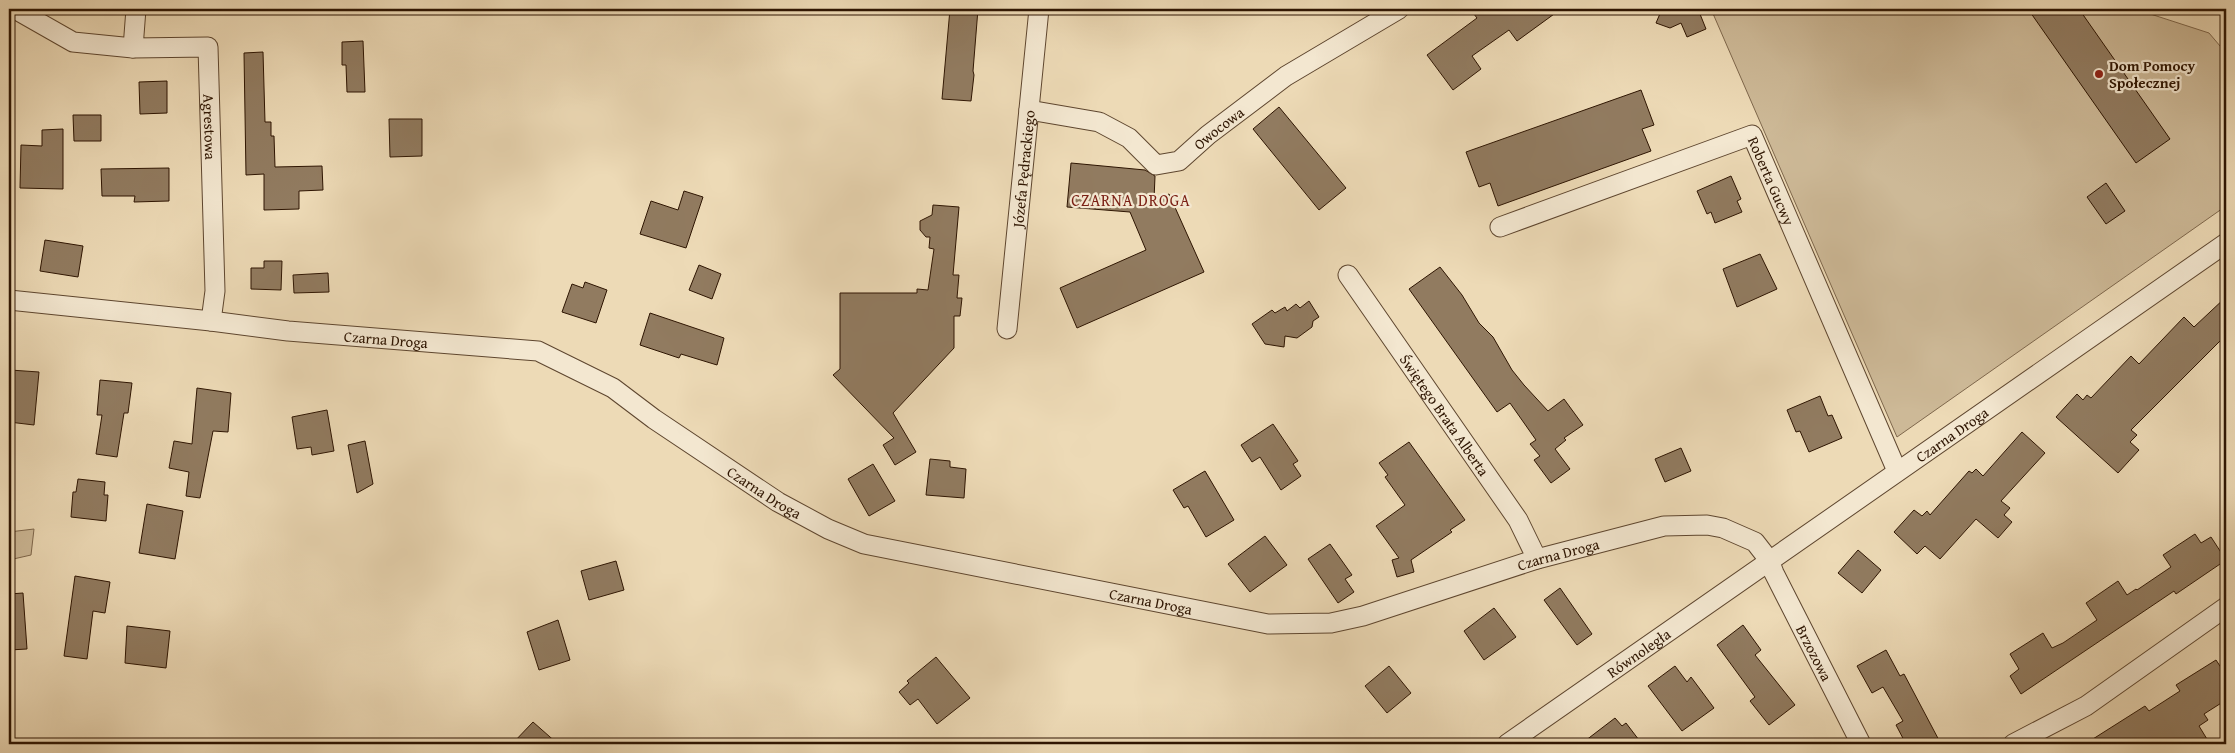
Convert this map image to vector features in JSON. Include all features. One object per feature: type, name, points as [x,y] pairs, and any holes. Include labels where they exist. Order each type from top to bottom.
[{"type":"street","points":[[15,9],[72,42],[132,48],[136,9]]},
{"type":"street","name":"Józefa Pędrackiego","points":[[1007,329],[1039,9]]},
{"type":"street","name":"Owocowa","points":[[1029,110],[1100,122],[1129,138],[1156,165],[1179,161],[1208,135],[1286,76],[1399,9]]},
{"type":"street","name":"Agrestowa","points":[[132,48],[208,47],[215,291],[211,321]]},
{"type":"street","name":"Roberta Gucwy","points":[[1500,226],[1752,135],[1897,471]]},
{"type":"street","name":"Czarna Droga","points":[[9,300],[288,331],[538,351],[614,388],[654,419],[778,502],[828,529],[864,544],[1268,624],[1331,622],[1363,616],[1537,558],[1664,526],[1707,525],[1723,528],[1754,542],[1770,560],[2226,243]]},
{"type":"street","name":"Świętego Brata Alberta","points":[[1348,275],[1518,520],[1537,558]]},
{"type":"street","name":"Równoległa","points":[[1507,744],[1723,596],[1770,560]]},
{"type":"street","name":"Brzozowa","points":[[1770,560],[1774,573],[1861,744]]},
{"type":"street","points":[[2013,744],[2086,706],[2226,608]]},
{"type":"shaded area","points":[[1711,9],[2135,9],[2209,33],[2226,53],[2226,206],[1897,437]]},
{"type":"shaded area","points":[[34,529],[31,555],[9,560],[9,532]]},
{"type":"building","points":[[950,9],[978,9],[971,101],[942,99]]},
{"type":"building","points":[[1470,9],[1561,9],[1517,41],[1509,30],[1472,56],[1481,69],[1453,90],[1427,55],[1477,18]]},
{"type":"building","points":[[1662,9],[1712,9],[1700,14],[1706,29],[1687,37],[1681,23],[1670,28],[1656,23]]},
{"type":"building","name":"Dom Pomocy Społecznej","points":[[2028,9],[2079,9],[2170,139],[2136,163]]},
{"type":"building","points":[[363,41],[365,92],[347,92],[346,65],[342,65],[342,42]]},
{"type":"building","points":[[263,52],[265,122],[271,122],[271,136],[274,136],[275,167],[322,166],[323,190],[299,191],[299,209],[264,210],[264,174],[246,175],[244,53]]},
{"type":"building","points":[[167,81],[167,113],[140,114],[139,82]]},
{"type":"building","points":[[1641,90],[1654,125],[1642,129],[1651,151],[1498,206],[1490,183],[1479,187],[1466,152]]},
{"type":"building","points":[[1279,107],[1346,188],[1319,210],[1253,129]]},
{"type":"building","points":[[73,115],[101,115],[101,141],[74,141]]},
{"type":"building","points":[[389,119],[422,119],[422,156],[390,157]]},
{"type":"building","points":[[63,129],[63,189],[20,188],[21,145],[42,146],[42,130]]},
{"type":"building","points":[[1071,163],[1145,170],[1155,176],[1154,200],[1169,194],[1204,272],[1077,328],[1060,288],[1146,250],[1130,212],[1067,207]]},
{"type":"building","points":[[169,168],[169,201],[134,202],[135,196],[102,196],[101,169]]},
{"type":"building","points":[[1731,176],[1741,199],[1737,201],[1742,212],[1715,223],[1711,212],[1707,214],[1697,191]]},
{"type":"building","points":[[2106,183],[2125,211],[2106,224],[2087,197]]},
{"type":"building","points":[[684,191],[703,197],[686,248],[640,234],[651,201],[678,210]]},
{"type":"building","points":[[933,205],[959,207],[953,275],[959,275],[957,298],[962,298],[960,316],[954,316],[954,348],[893,413],[916,452],[895,465],[883,445],[894,438],[833,375],[840,369],[840,293],[917,293],[917,289],[928,290],[934,249],[929,248],[930,237],[926,237],[920,230],[920,221],[932,215]]},
{"type":"building","points":[[45,240],[83,246],[78,277],[40,271]]},
{"type":"building","points":[[1760,254],[1777,289],[1737,307],[1723,269]]},
{"type":"building","points":[[264,261],[282,261],[281,290],[251,289],[251,268],[264,268]]},
{"type":"building","points":[[699,265],[721,274],[712,299],[689,290]]},
{"type":"building","points":[[1440,267],[1462,295],[1479,323],[1493,337],[1512,370],[1524,385],[1548,411],[1564,399],[1583,425],[1564,438],[1566,440],[1555,449],[1570,469],[1551,483],[1534,460],[1540,456],[1530,444],[1536,440],[1510,403],[1497,412],[1409,289]]},
{"type":"building","points":[[328,273],[329,292],[294,293],[293,275]]},
{"type":"building","points":[[585,282],[607,290],[596,323],[562,312],[572,284],[583,288]]},
{"type":"building","points":[[2226,297],[2226,335],[2131,430],[2137,435],[2130,442],[2139,450],[2118,473],[2056,417],[2077,394],[2083,400],[2087,395],[2091,398],[2131,356],[2139,364],[2184,317],[2194,327]]},
{"type":"building","points":[[1309,301],[1319,317],[1313,321],[1312,327],[1297,338],[1285,336],[1284,347],[1265,344],[1252,324],[1272,310],[1275,313],[1285,307],[1287,311],[1296,304],[1300,308]]},
{"type":"building","points":[[650,313],[724,338],[717,365],[681,354],[679,358],[640,345]]},
{"type":"building","points":[[10,370],[39,372],[34,425],[9,422]]},
{"type":"building","points":[[100,380],[132,383],[128,413],[124,413],[117,457],[96,454],[102,415],[97,415]]},
{"type":"building","points":[[197,388],[231,393],[228,432],[213,431],[200,498],[186,496],[189,472],[169,468],[174,441],[192,444]]},
{"type":"building","points":[[1820,396],[1828,416],[1832,415],[1842,438],[1809,452],[1800,431],[1796,432],[1787,410]]},
{"type":"building","points":[[327,410],[334,451],[312,455],[311,447],[297,449],[292,417]]},
{"type":"building","points":[[1273,424],[1298,461],[1293,464],[1301,476],[1281,490],[1260,457],[1252,462],[1241,445]]},
{"type":"building","points":[[2022,432],[2045,453],[2001,501],[2010,508],[2004,515],[2012,522],[1998,538],[1976,519],[1940,559],[1925,546],[1917,554],[1894,532],[1914,510],[1922,516],[1927,511],[1930,515],[1969,471],[1972,473],[1976,469],[1983,476]]},
{"type":"building","points":[[365,441],[373,484],[357,493],[348,445]]},
{"type":"building","points":[[1409,442],[1465,520],[1450,530],[1452,532],[1411,560],[1414,572],[1397,577],[1392,560],[1399,558],[1376,526],[1405,505],[1385,477],[1388,475],[1379,463]]},
{"type":"building","points":[[1681,448],[1691,471],[1665,482],[1655,459]]},
{"type":"building","points":[[930,459],[950,461],[950,467],[966,469],[964,498],[926,495]]},
{"type":"building","points":[[873,464],[895,501],[869,516],[848,479]]},
{"type":"building","points":[[1205,471],[1234,520],[1206,537],[1188,506],[1184,508],[1173,490]]},
{"type":"building","points":[[78,479],[105,482],[104,495],[108,495],[106,521],[71,517],[73,492],[76,492]]},
{"type":"building","points":[[147,504],[183,511],[175,559],[139,553]]},
{"type":"building","points":[[2195,534],[2201,543],[2211,537],[2226,560],[2176,594],[2174,591],[2021,694],[2010,676],[2019,669],[2010,654],[2043,633],[2052,648],[2063,643],[2097,620],[2086,603],[2118,581],[2127,595],[2137,590],[2171,567],[2163,555]]},
{"type":"building","points":[[1265,536],[1287,565],[1250,592],[1228,564]]},
{"type":"building","points":[[1330,544],[1352,575],[1345,579],[1354,592],[1338,603],[1308,559]]},
{"type":"building","points":[[1858,550],[1881,570],[1862,593],[1838,573]]},
{"type":"building","points":[[616,561],[624,590],[589,600],[581,571]]},
{"type":"building","points":[[75,576],[110,582],[105,613],[93,611],[87,659],[64,656]]},
{"type":"building","points":[[1560,588],[1592,634],[1577,645],[1544,600]]},
{"type":"building","points":[[23,593],[27,649],[9,650],[9,594]]},
{"type":"building","points":[[1494,608],[1516,637],[1484,660],[1464,631]]},
{"type":"building","points":[[558,620],[570,660],[539,670],[527,632]]},
{"type":"building","points":[[1743,625],[1761,650],[1755,655],[1795,705],[1769,725],[1750,701],[1755,697],[1717,645]]},
{"type":"building","points":[[127,626],[170,631],[166,668],[125,663]]},
{"type":"building","points":[[1886,650],[1900,676],[1904,674],[1941,744],[1906,744],[1896,725],[1903,721],[1883,687],[1872,693],[1857,666]]},
{"type":"building","points":[[936,657],[970,698],[937,724],[918,699],[910,705],[899,692],[909,683],[907,681]]},
{"type":"building","points":[[2216,660],[2226,675],[2226,700],[2204,714],[2208,720],[2199,726],[2210,744],[2085,744],[2145,706],[2149,711],[2180,691],[2176,685]]},
{"type":"building","points":[[1389,666],[1411,693],[1387,713],[1365,686]]},
{"type":"building","points":[[1675,666],[1687,682],[1691,677],[1714,708],[1682,731],[1648,686]]},
{"type":"building","points":[[1615,718],[1622,726],[1626,723],[1642,744],[1581,744]]},
{"type":"building","points":[[533,722],[558,744],[512,744]]},
{"type":"place","name":"Dom Pomocy Społecznej","points":[[2099,74]]},
{"type":"district","name":"CZARNA DROGA","points":[[1131,200]]}]
